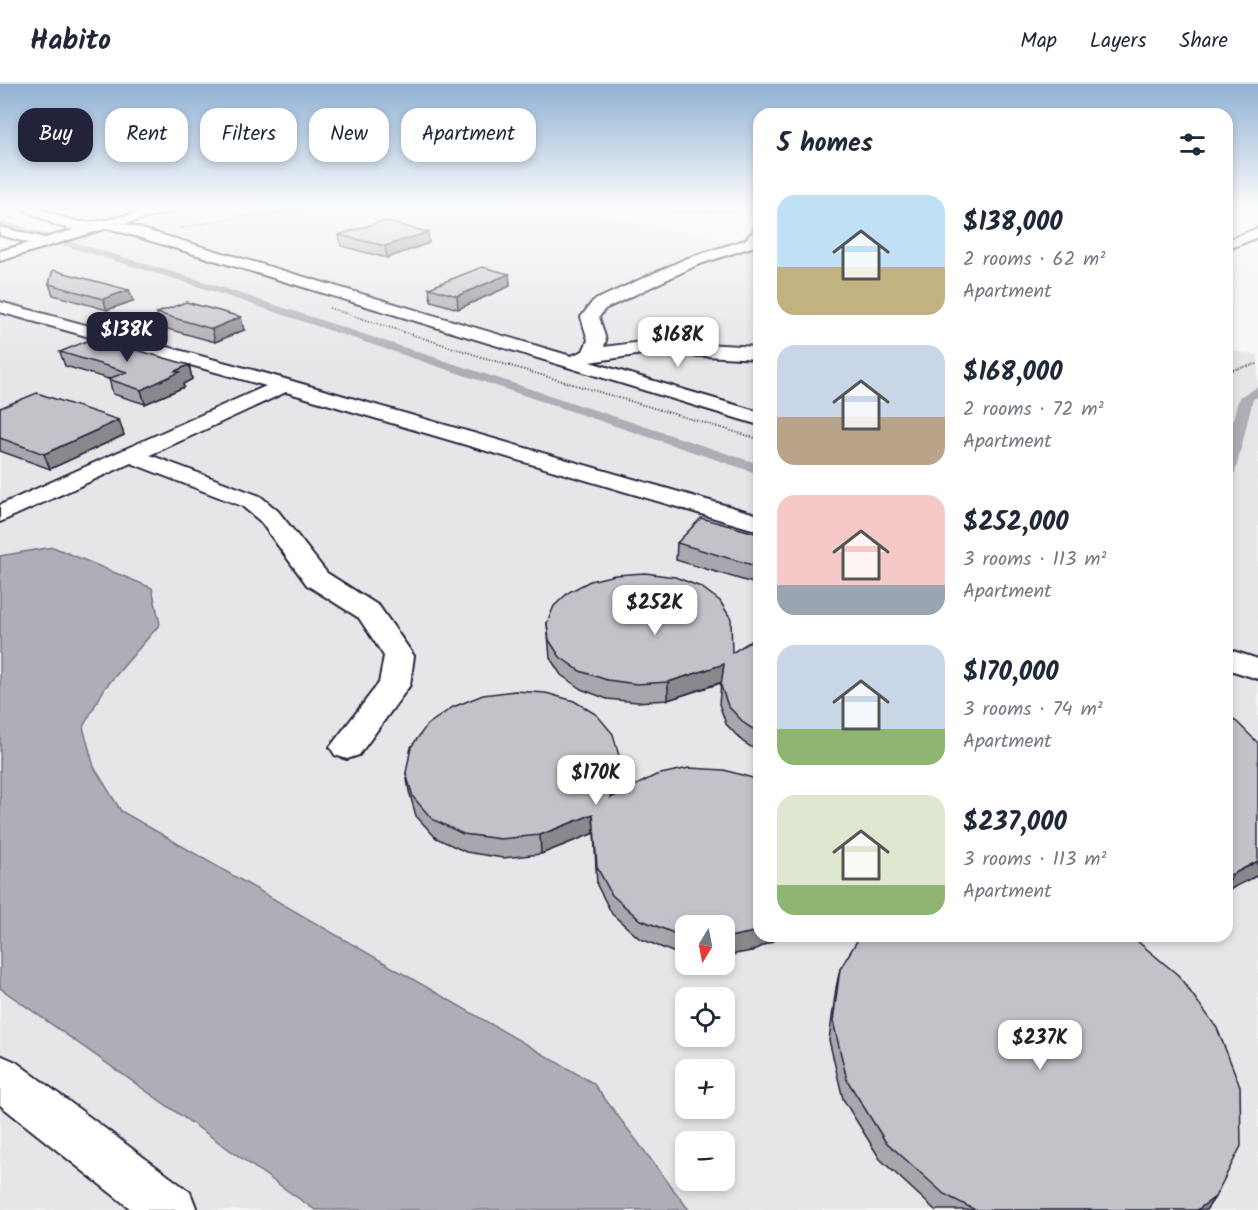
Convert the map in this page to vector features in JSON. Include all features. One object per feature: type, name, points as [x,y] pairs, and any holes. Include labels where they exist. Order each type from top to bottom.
[{"type":"street","points":[[226,260],[753,417]]},
{"type":"street","points":[[591,354],[597,340],[590,317],[599,305],[699,260]]},
{"type":"street","points":[[0,307],[285,385],[753,521]]},
{"type":"street","points":[[572,363],[591,354],[649,347],[753,353]]},
{"type":"street","points":[[0,514],[285,385]]},
{"type":"street","points":[[130,455],[251,501],[269,516],[317,579],[369,612],[399,656],[398,666],[394,685],[347,747]]},
{"type":"street","points":[[1233,662],[1258,669]]},
{"type":"street","points":[[0,1077],[172,1210]]},
{"type":"path","points":[[327,307],[504,364],[753,437]]},
{"type":"path","points":[[1233,370],[1258,364]]},
{"type":"shaded area","points":[[0,260],[753,260],[753,942],[1233,942],[1233,351],[1258,355],[1258,1210],[0,1210]]},
{"type":"shaded area","points":[[53,547],[152,588],[160,624],[105,688],[83,727],[94,767],[121,811],[593,1083],[689,1210],[315,1210],[0,988],[0,556]]},
{"type":"building","points":[[482,267],[509,274],[457,296],[429,288]]},
{"type":"building","points":[[53,270],[129,290],[103,299],[49,284]]},
{"type":"building","points":[[186,302],[241,317],[212,329],[157,313]]},
{"type":"building","points":[[94,338],[189,365],[175,371],[180,372],[141,390],[108,379],[127,372],[60,352]]},
{"type":"building","points":[[37,393],[119,420],[44,454],[0,438],[0,408]]},
{"type":"building","points":[[701,518],[753,532],[753,565],[677,543]]},
{"type":"building","points":[[645,573],[675,577],[701,587],[720,601],[731,619],[732,653],[753,640],[753,729],[728,706],[721,686],[724,664],[668,682],[637,684],[607,680],[580,671],[560,657],[549,640],[547,623],[554,606],[569,592],[590,581],[615,575]]},
{"type":"building","points":[[515,691],[546,693],[574,701],[597,715],[613,734],[619,756],[611,798],[656,775],[689,768],[724,770],[753,778],[753,932],[735,936],[735,915],[675,915],[675,934],[639,919],[612,895],[597,867],[593,814],[540,835],[501,839],[463,834],[432,819],[413,797],[406,773],[411,747],[427,725],[453,707],[483,695]]},
{"type":"building","points":[[1233,720],[1258,743],[1258,861],[1233,874]]},
{"type":"building","points":[[856,942],[1138,942],[1178,975],[1217,1028],[1240,1086],[1241,1146],[1215,1197],[1197,1210],[975,1210],[944,1194],[885,1141],[847,1080],[833,1021],[840,969]]},
{"type":"waterway","points":[[121,260],[195,282],[753,467]]},
{"type":"waterway","points":[[1233,449],[1246,397],[1258,391]]}]
